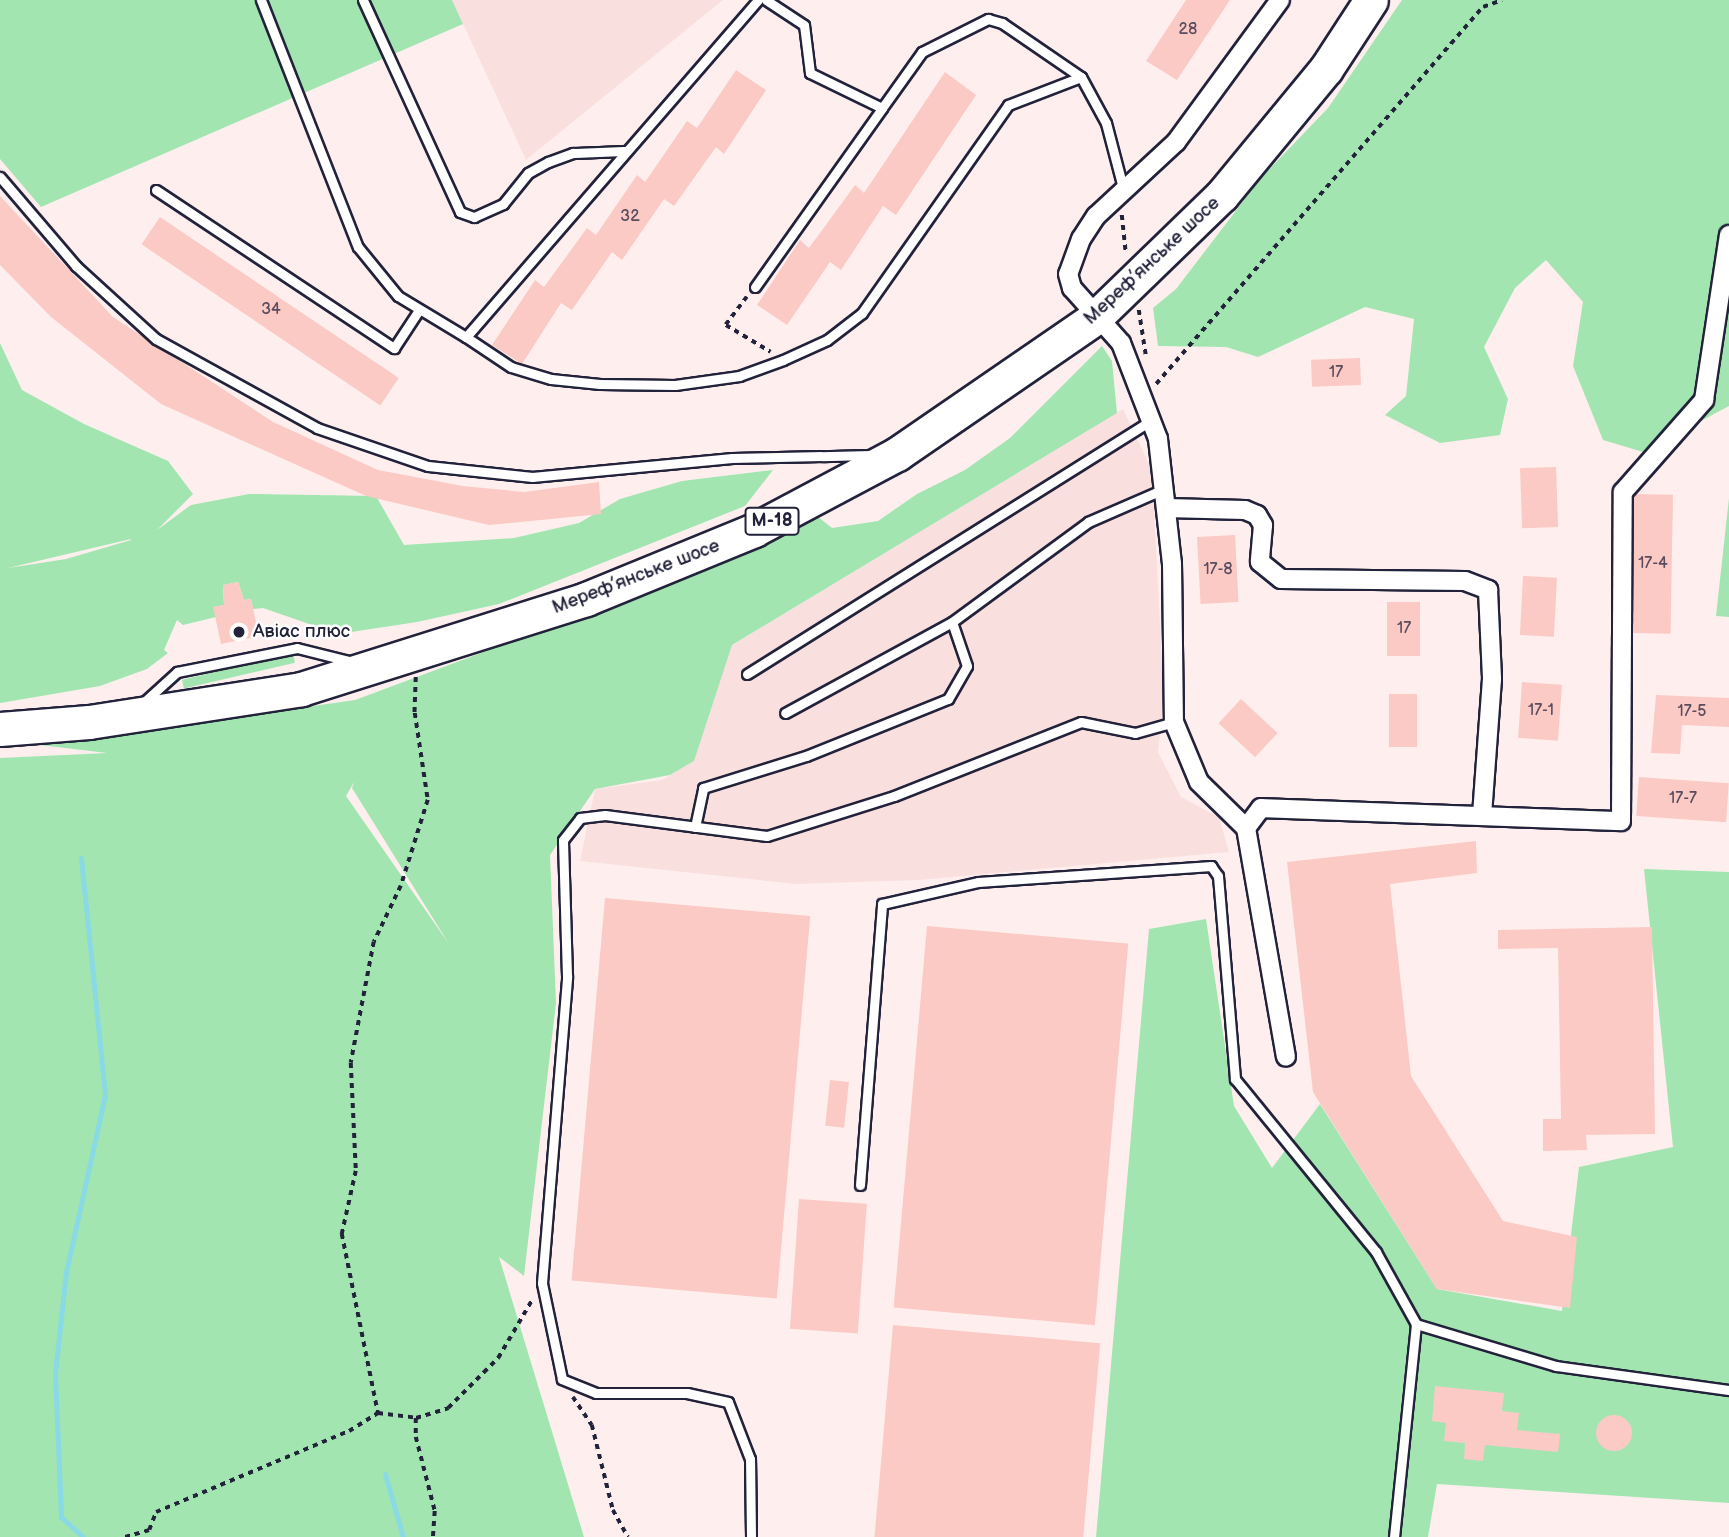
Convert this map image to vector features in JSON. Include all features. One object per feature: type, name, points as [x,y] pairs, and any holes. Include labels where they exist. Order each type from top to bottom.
[{"type":"highway","name":"Мереф’янське шосе","points":[[0,729],[130,715],[301,689],[586,599],[741,536],[897,454],[1096,317],[1222,195],[1326,69],[1371,0]]},
{"type":"street","points":[[1280,0],[1176,142],[1123,188],[1096,216],[1070,263],[1072,288],[1121,343],[1158,439],[1172,563],[1174,722],[1199,782],[1246,828],[1286,1057]]},
{"type":"street","points":[[1246,828],[1261,808],[1621,821],[1623,492],[1704,400],[1729,235]]},
{"type":"street","points":[[1166,508],[1245,510],[1257,514],[1263,525],[1260,562],[1280,579],[1465,581],[1488,590],[1492,678],[1482,816]]},
{"type":"lane","points":[[261,0],[358,247],[375,273],[419,310],[466,337],[511,368],[551,379],[600,384],[675,385],[739,376],[827,340],[862,313],[1008,105],[1080,77]]},
{"type":"lane","points":[[363,0],[460,212],[474,217],[503,205],[528,173],[573,153],[625,151]]},
{"type":"lane","points":[[466,337],[758,0]]},
{"type":"lane","points":[[766,0],[804,25],[810,73],[882,108]]},
{"type":"lane","points":[[755,287],[922,52],[988,19],[1002,23],[1080,77],[1107,123],[1123,188]]},
{"type":"lane","points":[[0,177],[76,266],[156,339],[317,428],[428,466],[532,477],[732,458],[897,454]]},
{"type":"lane","points":[[156,190],[394,348],[419,310]]},
{"type":"lane","points":[[747,674],[1150,421]]},
{"type":"lane","points":[[785,713],[952,622],[1088,522],[1164,489]]},
{"type":"lane","points":[[695,827],[703,788],[806,757],[948,699],[967,666],[952,622]]},
{"type":"lane","points":[[751,1537],[750,1459],[728,1402],[687,1393],[596,1393],[562,1379],[542,1283],[567,976],[563,840],[580,818],[605,814],[767,836],[894,796],[1081,722],[1135,733],[1174,722]]},
{"type":"lane","points":[[860,1185],[882,904],[978,882],[1210,866],[1218,876],[1235,1079],[1376,1252],[1416,1324],[1394,1537]]},
{"type":"lane","points":[[1416,1324],[1556,1366],[1729,1390]]},
{"type":"path","points":[[1149,376],[1151,390],[1483,7],[1502,0]]},
{"type":"path","points":[[1123,188],[1126,257]]},
{"type":"path","points":[[755,287],[726,325],[783,360]]},
{"type":"path","points":[[1139,308],[1147,363]]},
{"type":"path","points":[[378,1413],[342,1234],[356,1171],[351,1063],[374,942],[401,886],[428,800],[415,713],[417,652]]},
{"type":"path","points":[[125,1537],[149,1530],[156,1512],[349,1431],[378,1413],[416,1418],[448,1408],[498,1358],[542,1283]]},
{"type":"path","points":[[562,1379],[592,1425],[613,1510],[628,1537]]},
{"type":"path","points":[[416,1418],[416,1437],[435,1511],[433,1537]]},
{"type":"shaded area","points":[[452,0],[723,0],[526,160]]},
{"type":"shaded area","points":[[1123,409],[1152,470],[1164,701],[1158,752],[1181,797],[1219,817],[1229,852],[919,880],[796,884],[580,861],[595,789],[662,780],[694,761],[726,649]]},
{"type":"green space","points":[[0,0],[452,0],[463,24],[41,207],[0,159]]},
{"type":"green space","points":[[1402,0],[1729,0],[1729,406],[1643,452],[1603,440],[1573,366],[1583,302],[1546,260],[1515,288],[1484,347],[1508,399],[1500,435],[1440,443],[1385,415],[1406,396],[1414,319],[1365,307],[1258,357],[1226,347],[1158,346],[1153,308],[1176,289],[1261,178],[1328,108]]},
{"type":"green space","points":[[0,343],[22,390],[84,424],[168,461],[193,494],[157,530],[191,505],[249,494],[376,496],[404,545],[514,538],[579,523],[620,499],[682,481],[773,470],[745,506],[499,604],[417,622],[338,634],[263,608],[253,609],[251,599],[244,600],[238,582],[223,585],[224,605],[214,607],[216,617],[183,625],[177,620],[164,650],[168,653],[147,669],[100,686],[0,703]],"holes":[[[131,539],[131,540],[66,559],[8,568]]]},
{"type":"green space","points":[[1102,346],[1112,361],[1117,413],[732,645],[694,761],[670,775],[595,789],[550,855],[556,1003],[524,1276],[499,1257],[584,1537],[0,1537],[0,758],[107,753],[40,745],[355,700],[583,615],[812,512],[832,528],[878,521],[917,494],[965,470],[1010,438]],"holes":[[[354,782],[352,788],[449,944],[346,796]]]},
{"type":"green space","points":[[1729,498],[1729,617],[1716,616]]},
{"type":"green space","points":[[293,654],[295,663],[184,688],[182,680]]},
{"type":"green space","points":[[1644,869],[1729,872],[1729,1503],[1437,1484],[1428,1537],[1096,1537],[1149,929],[1206,919],[1234,1106],[1272,1168],[1320,1104],[1437,1289],[1562,1311],[1579,1167],[1673,1147]]},
{"type":"building","points":[[1186,0],[1230,0],[1177,80],[1146,61]]},
{"type":"building","points":[[736,70],[766,90],[724,154],[716,147],[674,206],[664,199],[622,260],[612,252],[572,310],[561,303],[522,364],[492,345],[535,280],[544,287],[587,228],[596,235],[637,175],[645,182],[687,121],[697,128]]},
{"type":"building","points":[[945,72],[976,95],[896,215],[883,206],[841,270],[830,262],[787,325],[757,305],[800,240],[809,248],[855,185],[864,193]]},
{"type":"building","points":[[0,196],[113,317],[273,422],[378,470],[463,486],[524,492],[599,482],[601,514],[489,525],[366,496],[161,404],[51,317],[0,265]]},
{"type":"building","points":[[160,217],[399,378],[380,405],[142,244]]},
{"type":"building","points":[[1360,358],[1361,385],[1312,387],[1311,360]]},
{"type":"building","points":[[1556,467],[1558,527],[1522,528],[1520,468]]},
{"type":"building","points":[[1633,494],[1673,495],[1671,634],[1631,633]]},
{"type":"building","points":[[1235,535],[1239,602],[1201,604],[1197,537]]},
{"type":"building","points":[[1523,576],[1557,578],[1554,637],[1520,635]]},
{"type":"building","points":[[238,582],[244,600],[251,599],[259,636],[221,644],[213,607],[224,605],[223,585]]},
{"type":"building","points":[[1387,602],[1420,602],[1420,656],[1387,656]]},
{"type":"building","points":[[1522,682],[1562,685],[1558,741],[1518,738]]},
{"type":"building","points":[[1389,694],[1417,694],[1417,747],[1389,747]]},
{"type":"building","points":[[1656,695],[1729,698],[1729,727],[1682,725],[1680,754],[1651,753]]},
{"type":"building","points":[[1241,699],[1278,733],[1255,757],[1218,723]]},
{"type":"building","points":[[1639,777],[1729,783],[1726,822],[1636,816]]},
{"type":"building","points":[[1476,841],[1477,873],[1390,884],[1411,1076],[1503,1221],[1577,1237],[1570,1308],[1437,1289],[1313,1092],[1287,862]]},
{"type":"building","points":[[605,898],[810,916],[777,1298],[572,1281]]},
{"type":"building","points":[[927,926],[1128,944],[1095,1325],[894,1308]]},
{"type":"building","points":[[1652,927],[1655,1134],[1586,1135],[1587,1150],[1543,1151],[1543,1119],[1561,1119],[1558,948],[1498,949],[1498,930]]},
{"type":"building","points":[[830,1080],[849,1082],[844,1128],[825,1126]]},
{"type":"building","points":[[799,1199],[867,1204],[858,1333],[790,1329]]},
{"type":"building","points":[[893,1325],[1100,1343],[1083,1537],[874,1537]]},
{"type":"building","points":[[1435,1386],[1504,1393],[1502,1411],[1519,1413],[1517,1430],[1560,1434],[1558,1452],[1485,1445],[1483,1461],[1464,1459],[1465,1443],[1444,1441],[1446,1423],[1432,1421]]},
{"type":"building","points":[[1614,1415],[1627,1420],[1632,1433],[1627,1446],[1614,1451],[1601,1446],[1596,1433],[1601,1420]]},
{"type":"waterway","points":[[81,858],[105,1095],[66,1272],[55,1373],[61,1517],[83,1537]]},
{"type":"waterway","points":[[385,1474],[403,1537]]},
{"type":"place","name":"Авіас плюс","points":[[239,632]]}]
